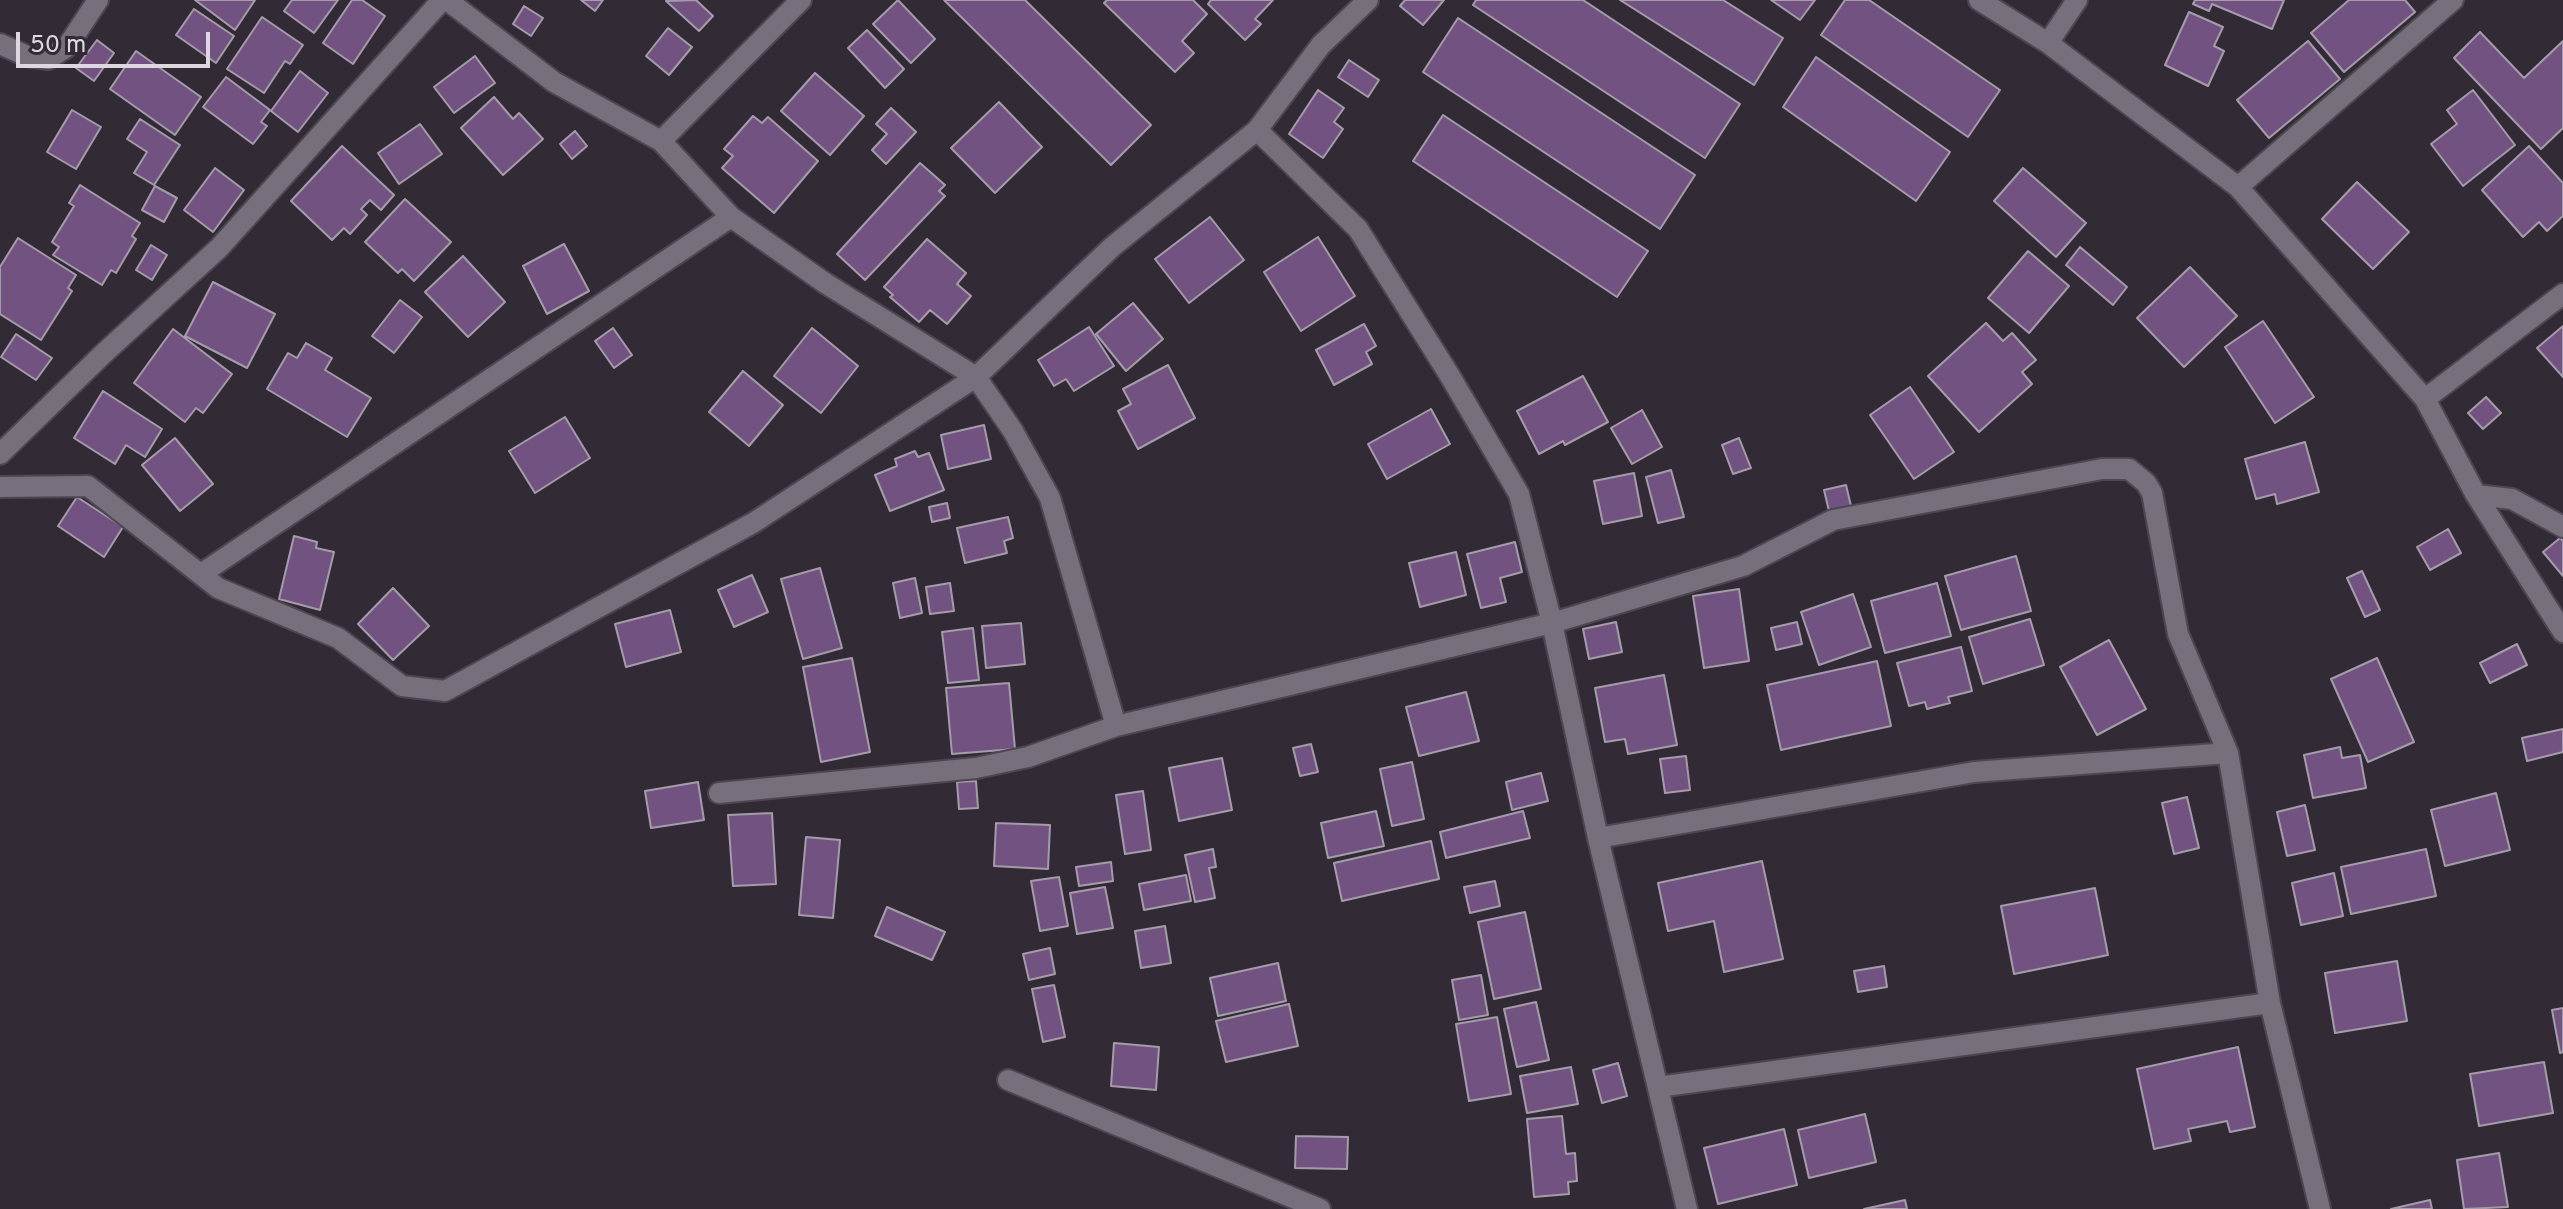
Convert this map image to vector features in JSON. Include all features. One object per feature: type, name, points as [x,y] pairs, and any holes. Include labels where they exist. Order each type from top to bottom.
[{"type":"street","points":[[0,44],[27,56],[48,59],[67,47],[98,0]]},
{"type":"street","points":[[0,454],[219,248],[445,0],[554,82],[661,141],[731,217],[825,283],[976,377],[1013,431],[1050,498],[1116,726]]},
{"type":"street","points":[[661,141],[801,0]]},
{"type":"street","points":[[0,487],[88,486],[218,588],[338,638],[402,686],[445,691],[753,523],[976,377],[1112,247],[1257,130],[1321,45],[1368,0]]},
{"type":"street","points":[[1979,0],[2048,43],[2238,187],[2425,399],[2476,495],[2563,632]]},
{"type":"street","points":[[2048,43],[2077,0]]},
{"type":"street","points":[[2238,187],[2453,0]]},
{"type":"street","points":[[1257,130],[1358,229],[1519,494],[1552,623],[1598,838],[1687,1209]]},
{"type":"street","points":[[201,574],[731,217]]},
{"type":"street","points":[[2425,399],[2563,294]]},
{"type":"street","points":[[719,793],[976,768],[1028,757],[1116,726],[1552,623],[1743,566],[1833,520],[2102,469],[2129,469],[2146,483],[2152,493],[2178,634],[2228,753],[2270,1003],[2320,1209]]},
{"type":"street","points":[[2476,495],[2512,499],[2563,527]]},
{"type":"street","points":[[1598,838],[1974,772],[2228,753]]},
{"type":"street","points":[[1658,1087],[2270,1003]]},
{"type":"street","points":[[1008,1080],[1320,1209]]},
{"type":"building","points":[[195,0],[255,0],[235,30]]},
{"type":"building","points":[[292,0],[338,0],[314,33],[284,11]]},
{"type":"building","points":[[352,0],[362,0],[385,16],[353,64],[323,43]]},
{"type":"building","points":[[581,0],[603,0],[595,11]]},
{"type":"building","points":[[696,0],[713,16],[699,31],[666,1]]},
{"type":"building","points":[[898,0],[935,39],[911,63],[873,24]]},
{"type":"building","points":[[944,0],[1025,0],[1151,125],[1111,165]]},
{"type":"building","points":[[1107,0],[1193,0],[1207,14],[1182,41],[1194,53],[1175,72],[1104,3]]},
{"type":"building","points":[[1211,0],[1273,0],[1255,19],[1261,24],[1245,40],[1208,4]]},
{"type":"building","points":[[1405,0],[1444,0],[1423,25],[1400,6]]},
{"type":"building","points":[[1476,0],[1583,0],[1740,104],[1705,158],[1473,5]]},
{"type":"building","points":[[1620,0],[1723,0],[1783,38],[1754,85]]},
{"type":"building","points":[[1771,0],[1815,0],[1800,20]]},
{"type":"building","points":[[1845,0],[1869,0],[2000,90],[1968,137],[1821,35]]},
{"type":"building","points":[[2195,0],[2284,0],[2272,29],[2212,4],[2209,11],[2193,4]]},
{"type":"building","points":[[2349,0],[2405,0],[2415,12],[2344,72],[2311,33]]},
{"type":"building","points":[[524,6],[543,18],[531,36],[513,24]]},
{"type":"building","points":[[194,9],[234,36],[216,63],[176,35]]},
{"type":"building","points":[[2189,12],[2223,27],[2214,46],[2224,51],[2208,86],[2165,65]]},
{"type":"building","points":[[262,17],[303,45],[290,64],[285,61],[264,93],[227,69]]},
{"type":"building","points":[[1458,18],[1695,175],[1660,229],[1423,72]]},
{"type":"building","points":[[668,28],[692,47],[669,75],[646,56]]},
{"type":"building","points":[[867,30],[904,69],[885,88],[848,48]]},
{"type":"building","points":[[2480,32],[2524,78],[2563,41],[2563,128],[2541,149],[2454,58]]},
{"type":"building","points":[[97,40],[114,53],[94,81],[76,68]]},
{"type":"building","points":[[2308,41],[2340,79],[2269,138],[2237,100]]},
{"type":"building","points":[[136,51],[201,97],[175,135],[110,89]]},
{"type":"building","points":[[475,56],[495,83],[454,113],[434,87]]},
{"type":"building","points":[[1816,57],[1950,152],[1916,201],[1783,107]]},
{"type":"building","points":[[1349,60],[1379,80],[1368,97],[1338,77]]},
{"type":"building","points":[[300,71],[328,93],[298,132],[271,111]]},
{"type":"building","points":[[815,73],[864,116],[830,155],[781,111]]},
{"type":"building","points":[[226,77],[270,110],[261,122],[267,126],[253,144],[203,107]]},
{"type":"building","points":[[1318,90],[1344,108],[1334,122],[1343,129],[1323,158],[1289,134]]},
{"type":"building","points":[[2473,90],[2515,145],[2463,186],[2431,144],[2457,124],[2447,110]]},
{"type":"building","points":[[494,97],[513,119],[519,113],[543,139],[503,175],[461,128]]},
{"type":"building","points":[[999,102],[1042,147],[995,193],[951,148]]},
{"type":"building","points":[[891,108],[916,132],[886,164],[872,150],[887,134],[876,124]]},
{"type":"building","points":[[72,110],[101,127],[76,169],[47,152]]},
{"type":"building","points":[[1443,115],[1648,251],[1617,297],[1413,161]]},
{"type":"building","points":[[753,116],[762,123],[768,117],[818,161],[774,213],[722,168],[733,156],[724,149]]},
{"type":"building","points":[[140,119],[180,145],[154,185],[134,173],[147,152],[127,139]]},
{"type":"building","points":[[420,124],[442,154],[399,184],[378,153]]},
{"type":"building","points":[[575,131],[587,146],[572,159],[560,144]]},
{"type":"building","points":[[342,146],[394,195],[381,210],[370,200],[361,209],[367,215],[350,234],[344,228],[332,240],[291,201]]},
{"type":"building","points":[[2529,146],[2563,183],[2563,216],[2547,231],[2539,222],[2523,237],[2482,190]]},
{"type":"building","points":[[920,163],[945,185],[939,191],[945,196],[865,280],[837,254]]},
{"type":"building","points":[[215,168],[244,190],[213,232],[184,210]]},
{"type":"building","points":[[2023,168],[2086,223],[2056,257],[1994,201]]},
{"type":"building","points":[[2357,182],[2409,232],[2373,269],[2322,219]]},
{"type":"building","points":[[80,185],[140,223],[132,236],[136,239],[116,273],[111,270],[102,285],[53,255],[59,247],[52,242],[74,206],[69,203]]},
{"type":"building","points":[[155,186],[177,198],[164,222],[142,210]]},
{"type":"building","points":[[405,199],[451,242],[414,281],[402,269],[398,273],[365,242]]},
{"type":"building","points":[[1210,217],[1244,260],[1189,303],[1155,259]]},
{"type":"building","points":[[1318,237],[1355,296],[1301,331],[1264,272]]},
{"type":"building","points":[[18,238],[76,275],[68,288],[72,291],[41,340],[0,314],[0,267]]},
{"type":"building","points":[[927,239],[966,273],[957,284],[971,296],[947,324],[930,310],[919,322],[890,297],[893,295],[884,287]]},
{"type":"building","points":[[564,244],[589,291],[547,314],[523,266]]},
{"type":"building","points":[[151,245],[167,255],[152,280],[136,270]]},
{"type":"building","points":[[2080,247],[2127,287],[2113,305],[2066,265]]},
{"type":"building","points":[[2028,251],[2069,286],[2029,333],[1988,298]]},
{"type":"building","points":[[463,256],[505,302],[468,337],[425,292]]},
{"type":"building","points":[[2190,267],[2237,316],[2184,367],[2137,318]]},
{"type":"building","points":[[213,282],[275,314],[247,368],[185,336]]},
{"type":"building","points":[[400,300],[422,317],[394,353],[372,336]]},
{"type":"building","points":[[1133,303],[1163,339],[1126,371],[1096,334]]},
{"type":"building","points":[[2263,321],[2314,397],[2275,423],[2225,347]]},
{"type":"building","points":[[1986,323],[2003,341],[2012,333],[2036,360],[2022,372],[2032,384],[1979,432],[1928,376]]},
{"type":"building","points":[[1364,324],[1376,346],[1366,352],[1372,364],[1334,385],[1316,350]]},
{"type":"building","points":[[2563,326],[2563,377],[2537,348]]},
{"type":"building","points":[[1089,327],[1114,366],[1074,391],[1066,379],[1054,386],[1038,360]]},
{"type":"building","points":[[613,328],[632,355],[614,368],[595,341]]},
{"type":"building","points":[[812,328],[858,366],[821,413],[774,376]]},
{"type":"building","points":[[173,329],[232,374],[203,413],[196,408],[185,422],[134,383]]},
{"type":"building","points":[[16,334],[52,358],[36,380],[1,357]]},
{"type":"building","points":[[306,343],[332,358],[325,370],[371,398],[347,437],[267,389],[288,353],[297,358]]},
{"type":"building","points":[[1168,365],[1195,418],[1138,449],[1118,411],[1131,404],[1123,389]]},
{"type":"building","points":[[743,371],[783,405],[749,446],[709,412]]},
{"type":"building","points":[[1583,376],[1608,422],[1565,445],[1563,441],[1539,454],[1517,411]]},
{"type":"building","points":[[1910,387],[1954,452],[1914,479],[1870,415]]},
{"type":"building","points":[[103,391],[162,429],[145,457],[126,445],[115,464],[74,438]]},
{"type":"building","points":[[2486,397],[2501,413],[2483,429],[2468,413]]},
{"type":"building","points":[[1431,409],[1450,444],[1387,479],[1368,444]]},
{"type":"building","points":[[1642,410],[1662,447],[1632,464],[1611,428]]},
{"type":"building","points":[[565,417],[590,458],[535,493],[509,451]]},
{"type":"building","points":[[984,425],[991,459],[948,469],[941,435]]},
{"type":"building","points":[[175,438],[213,484],[180,511],[142,465]]},
{"type":"building","points":[[1739,438],[1751,468],[1733,474],[1722,445]]},
{"type":"building","points":[[2305,442],[2319,492],[2277,504],[2275,494],[2256,499],[2245,459]]},
{"type":"building","points":[[915,451],[918,457],[929,453],[944,490],[890,511],[875,475],[897,466],[895,459]]},
{"type":"building","points":[[1671,470],[1684,517],[1658,523],[1646,477]]},
{"type":"building","points":[[1634,473],[1642,516],[1603,524],[1594,481]]},
{"type":"building","points":[[1846,485],[1851,506],[1829,511],[1824,490]]},
{"type":"building","points":[[77,497],[123,527],[104,557],[58,526]]},
{"type":"building","points":[[947,503],[950,518],[932,522],[929,507]]},
{"type":"building","points":[[1008,517],[1013,538],[1004,541],[1007,553],[965,563],[957,528]]},
{"type":"building","points":[[2448,529],[2461,553],[2430,570],[2417,547]]},
{"type":"building","points":[[294,536],[317,542],[316,548],[334,552],[320,610],[279,599]]},
{"type":"building","points":[[2560,538],[2563,541],[2563,576],[2543,552]]},
{"type":"building","points":[[1515,542],[1522,572],[1500,578],[1506,602],[1481,608],[1467,554]]},
{"type":"building","points":[[1456,552],[1466,595],[1420,607],[1409,563]]},
{"type":"building","points":[[2016,556],[2031,611],[1961,630],[1945,576]]},
{"type":"building","points":[[820,568],[842,648],[803,659],[781,579]]},
{"type":"building","points":[[2362,571],[2380,610],[2365,617],[2347,578]]},
{"type":"building","points":[[752,575],[768,612],[734,627],[718,590]]},
{"type":"building","points":[[915,578],[922,613],[900,618],[893,583]]},
{"type":"building","points":[[950,583],[954,611],[930,614],[926,587]]},
{"type":"building","points":[[1937,583],[1951,636],[1885,653],[1871,601]]},
{"type":"building","points":[[393,588],[429,626],[393,660],[358,624]]},
{"type":"building","points":[[1739,589],[1749,661],[1704,668],[1693,596]]},
{"type":"building","points":[[1853,594],[1871,647],[1819,665],[1801,612]]},
{"type":"building","points":[[670,610],[681,652],[626,667],[615,624]]},
{"type":"building","points":[[2030,619],[2044,665],[1983,684],[1969,637]]},
{"type":"building","points":[[1616,622],[1622,652],[1589,659],[1583,629]]},
{"type":"building","points":[[1797,622],[1802,644],[1776,650],[1771,628]]},
{"type":"building","points":[[1021,623],[1025,664],[986,668],[982,626]]},
{"type":"building","points":[[973,628],[979,680],[948,683],[942,632]]},
{"type":"building","points":[[2109,640],[2146,709],[2097,735],[2060,667]]},
{"type":"building","points":[[2517,644],[2527,665],[2490,683],[2480,663]]},
{"type":"building","points":[[1961,647],[1972,691],[1948,697],[1950,703],[1927,709],[1925,702],[1909,706],[1897,663]]},
{"type":"building","points":[[852,658],[870,752],[821,762],[803,667]]},
{"type":"building","points":[[2377,658],[2414,742],[2368,762],[2331,679]]},
{"type":"building","points":[[1877,661],[1891,726],[1781,750],[1767,685]]},
{"type":"building","points":[[1664,675],[1677,745],[1628,754],[1625,739],[1605,742],[1595,688]]},
{"type":"building","points":[[1009,683],[1015,749],[952,754],[946,688]]},
{"type":"building","points":[[1466,692],[1479,741],[1419,756],[1406,707]]},
{"type":"building","points":[[2563,729],[2563,752],[2527,761],[2522,738]]},
{"type":"building","points":[[1311,744],[1318,772],[1300,776],[1293,748]]},
{"type":"building","points":[[2340,747],[2342,758],[2360,755],[2366,788],[2313,798],[2304,755]]},
{"type":"building","points":[[1686,756],[1690,790],[1665,793],[1660,759]]},
{"type":"building","points":[[1222,758],[1232,810],[1179,821],[1169,768]]},
{"type":"building","points":[[1412,762],[1424,819],[1392,826],[1380,769]]},
{"type":"building","points":[[1541,773],[1548,801],[1512,810],[1506,782]]},
{"type":"building","points":[[976,781],[978,808],[959,809],[957,782]]},
{"type":"building","points":[[698,782],[704,820],[651,828],[645,791]]},
{"type":"building","points":[[1143,791],[1151,850],[1125,854],[1116,795]]},
{"type":"building","points":[[2496,793],[2510,850],[2445,866],[2431,810]]},
{"type":"building","points":[[2187,797],[2199,848],[2174,854],[2162,803]]},
{"type":"building","points":[[2305,805],[2315,850],[2287,856],[2277,812]]},
{"type":"building","points":[[1376,811],[1384,846],[1328,858],[1321,823]]},
{"type":"building","points":[[1523,811],[1530,838],[1446,858],[1440,832]]},
{"type":"building","points":[[772,813],[776,884],[733,886],[728,815]]},
{"type":"building","points":[[996,823],[1050,825],[1048,869],[994,866]]},
{"type":"building","points":[[806,837],[840,840],[833,918],[799,915]]},
{"type":"building","points":[[1431,841],[1439,879],[1342,901],[1334,863]]},
{"type":"building","points":[[1213,849],[1216,867],[1209,868],[1215,898],[1195,902],[1185,855]]},
{"type":"building","points":[[2426,849],[2436,896],[2351,914],[2341,867]]},
{"type":"building","points":[[1762,861],[1783,959],[1724,972],[1714,921],[1668,931],[1658,883]]},
{"type":"building","points":[[1111,862],[1113,881],[1079,886],[1076,867]]},
{"type":"building","points":[[2334,873],[2343,916],[2301,925],[2292,883]]},
{"type":"building","points":[[1186,875],[1191,901],[1144,910],[1139,884]]},
{"type":"building","points":[[1059,877],[1068,926],[1040,931],[1031,881]]},
{"type":"building","points":[[1495,881],[1500,906],[1470,913],[1464,887]]},
{"type":"building","points":[[1105,887],[1113,928],[1077,934],[1070,893]]},
{"type":"building","points":[[2095,888],[2108,955],[2014,974],[2001,906]]},
{"type":"building","points":[[887,907],[945,932],[932,960],[875,936]]},
{"type":"building","points":[[1525,912],[1541,989],[1494,999],[1478,922]]},
{"type":"building","points":[[1165,926],[1171,963],[1141,968],[1135,931]]},
{"type":"building","points":[[1050,948],[1055,974],[1029,980],[1023,954]]},
{"type":"building","points":[[2397,961],[2407,1021],[2335,1033],[2325,973]]},
{"type":"building","points":[[1278,963],[1286,1001],[1218,1016],[1210,978]]},
{"type":"building","points":[[1884,966],[1887,987],[1858,992],[1854,971]]},
{"type":"building","points":[[1481,975],[1488,1015],[1459,1020],[1452,980]]},
{"type":"building","points":[[1054,985],[1065,1037],[1043,1042],[1032,989]]},
{"type":"building","points":[[1536,1002],[1549,1060],[1517,1067],[1504,1009]]},
{"type":"building","points":[[1289,1004],[1298,1046],[1226,1062],[1216,1021]]},
{"type":"building","points":[[2563,1008],[2563,1052],[2560,1053],[2552,1010]]},
{"type":"building","points":[[1497,1017],[1511,1094],[1469,1101],[1456,1024]]},
{"type":"building","points":[[1114,1043],[1159,1047],[1156,1090],[1111,1086]]},
{"type":"building","points":[[2238,1047],[2255,1127],[2230,1132],[2227,1121],[2188,1129],[2191,1141],[2154,1149],[2137,1069]]},
{"type":"building","points":[[2544,1062],[2553,1113],[2479,1126],[2470,1074]]},
{"type":"building","points":[[1618,1063],[1627,1096],[1602,1103],[1593,1070]]},
{"type":"building","points":[[1571,1067],[1578,1104],[1527,1113],[1520,1076]]},
{"type":"building","points":[[1865,1114],[1876,1162],[1809,1178],[1798,1130]]},
{"type":"building","points":[[1562,1116],[1566,1154],[1575,1153],[1577,1181],[1568,1182],[1569,1194],[1534,1197],[1527,1119]]},
{"type":"building","points":[[1784,1129],[1797,1185],[1718,1204],[1704,1148]]},
{"type":"building","points":[[1296,1136],[1348,1137],[1347,1169],[1295,1168]]},
{"type":"building","points":[[2499,1153],[2508,1207],[2464,1209],[2457,1160]]},
{"type":"building","points":[[1905,1200],[1907,1209],[1864,1209]]},
{"type":"building","points":[[2430,1200],[2432,1209],[2391,1209]]}]
